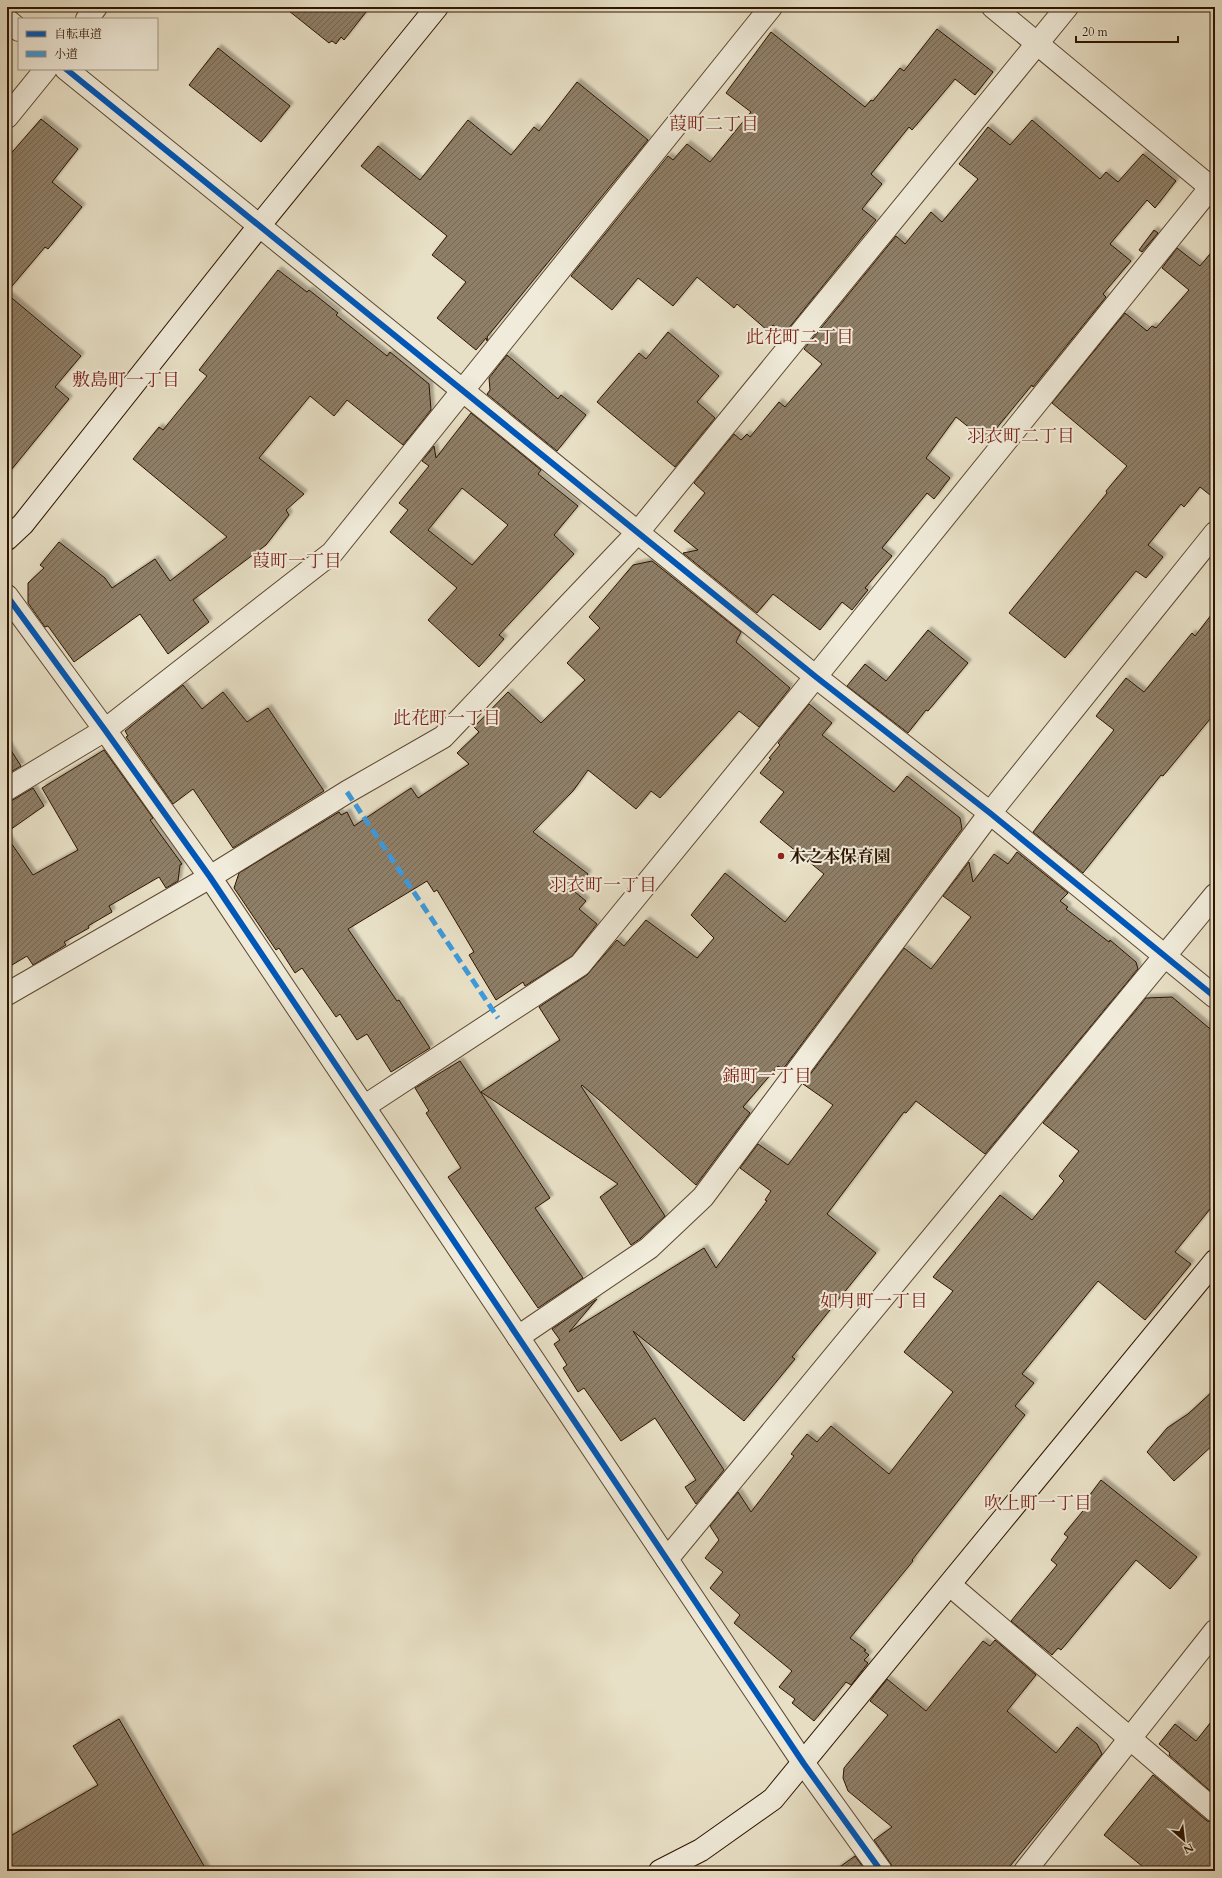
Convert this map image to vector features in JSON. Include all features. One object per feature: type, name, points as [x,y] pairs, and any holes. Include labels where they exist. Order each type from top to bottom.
[{"type":"street","points":[[88,18],[96,7]]},
{"type":"street","points":[[7,539],[23,524],[259,226],[437,7]]},
{"type":"street","points":[[7,789],[106,730],[332,553],[771,7]]},
{"type":"street","points":[[365,1106],[580,965],[1214,187],[993,7]]},
{"type":"street","points":[[7,994],[210,877],[347,792],[443,736],[638,532],[1067,7]]},
{"type":"street","points":[[7,20],[18,29]]},
{"type":"street","points":[[7,117],[45,70]]},
{"type":"street","points":[[67,70],[816,677],[990,813],[1215,998]]},
{"type":"street","points":[[518,1337],[649,1248],[703,1197],[990,813],[1215,533]]},
{"type":"street","points":[[7,596],[106,730],[210,877],[365,1106],[804,1764],[881,1871]]},
{"type":"street","points":[[667,1559],[1215,895]]},
{"type":"street","points":[[660,1871],[701,1850],[773,1799],[804,1764],[1215,1261]]},
{"type":"street","points":[[950,1585],[1215,1811]]},
{"type":"street","points":[[1026,1871],[1215,1631]]},
{"type":"building","points":[[284,7],[370,7],[344,40],[341,37],[336,44],[332,41],[329,43]]},
{"type":"building","points":[[937,29],[993,72],[975,95],[955,79],[912,130],[909,127],[871,174],[882,184],[862,209],[876,220],[784,334],[773,325],[768,331],[737,304],[734,308],[697,277],[673,306],[638,278],[612,310],[571,276],[668,156],[673,160],[687,144],[710,162],[751,112],[726,93],[771,32],[865,107],[871,100],[873,101],[900,68],[904,71]]},
{"type":"building","points":[[218,48],[290,106],[261,142],[189,85]]},
{"type":"building","points":[[577,82],[648,140],[487,337],[487,341],[486,338],[476,350],[437,318],[466,282],[432,255],[447,236],[361,166],[378,146],[420,180],[468,120],[511,155],[534,127],[539,131]]},
{"type":"building","points":[[41,119],[78,149],[52,182],[82,207],[48,249],[45,247],[7,292],[7,158]]},
{"type":"building","points":[[1032,120],[1100,179],[1106,172],[1118,182],[1143,154],[1176,181],[1155,208],[1147,200],[1110,244],[1131,261],[1103,294],[1106,297],[1033,387],[1032,385],[986,441],[956,417],[926,458],[950,478],[934,499],[927,493],[882,548],[892,556],[865,588],[868,590],[852,610],[842,602],[820,630],[773,594],[757,613],[683,553],[698,550],[674,531],[705,493],[694,483],[734,434],[741,440],[747,434],[750,437],[779,402],[785,407],[822,364],[804,349],[896,236],[905,244],[931,212],[942,222],[978,179],[959,164],[988,127],[1010,145]]},
{"type":"building","points":[[1154,230],[1158,233],[1142,252],[1139,250]]},
{"type":"building","points":[[1177,248],[1200,266],[1215,248],[1215,499],[1200,487],[1184,507],[1181,504],[1148,545],[1163,557],[1146,578],[1136,571],[1065,658],[1009,613],[1107,493],[1106,491],[1127,466],[1052,403],[1125,313],[1147,331],[1152,326],[1156,328],[1189,290],[1162,268]]},
{"type":"building","points":[[278,270],[307,292],[309,290],[338,313],[336,315],[387,356],[390,352],[429,384],[431,410],[403,445],[347,400],[334,416],[310,396],[259,458],[304,494],[286,510],[289,515],[266,545],[193,600],[209,622],[168,654],[140,614],[74,662],[48,626],[45,627],[28,603],[28,583],[44,568],[40,565],[59,542],[105,578],[112,588],[155,559],[170,581],[227,537],[133,459],[159,427],[163,430],[207,376],[199,370]]},
{"type":"building","points":[[7,294],[81,356],[55,387],[69,399],[7,475]]},
{"type":"building","points":[[668,332],[719,376],[697,402],[715,418],[675,467],[597,402],[639,353],[646,359]]},
{"type":"building","points":[[507,355],[558,399],[561,395],[586,415],[557,451],[487,394],[490,390],[489,378]]},
{"type":"building","points":[[471,413],[541,470],[538,474],[578,506],[554,535],[574,554],[499,635],[504,639],[479,667],[428,620],[457,588],[390,532],[408,510],[399,503],[429,466],[422,461],[434,446],[436,458]],"holes":[[[462,488],[508,525],[472,565],[428,530]]]},
{"type":"building","points":[[652,561],[741,632],[736,642],[790,688],[759,727],[739,711],[660,798],[651,791],[636,809],[588,770],[573,791],[533,832],[588,874],[575,892],[586,901],[579,909],[597,924],[572,956],[525,986],[523,982],[496,1000],[469,955],[474,952],[437,890],[434,892],[427,881],[348,929],[397,1001],[399,1000],[430,1048],[391,1072],[367,1034],[357,1040],[340,1014],[336,1017],[302,968],[295,973],[279,948],[276,950],[234,888],[239,873],[339,812],[341,815],[347,812],[354,826],[411,788],[418,798],[469,764],[457,753],[479,732],[474,727],[508,692],[541,723],[585,680],[567,663],[600,628],[589,617],[633,565]]},
{"type":"building","points":[[1215,610],[1215,713],[1163,776],[1161,775],[1083,873],[1033,832],[1114,730],[1096,716],[1126,678],[1144,692],[1192,633],[1195,636]]},
{"type":"building","points":[[928,630],[968,663],[928,711],[926,710],[908,733],[847,686],[865,664],[886,681]]},
{"type":"building","points":[[183,685],[202,709],[223,692],[247,722],[268,708],[324,791],[233,848],[193,789],[173,804],[126,737],[128,736],[125,731]]},
{"type":"building","points":[[809,704],[832,723],[822,735],[894,792],[907,776],[960,818],[962,829],[783,1069],[778,1066],[743,1107],[750,1113],[696,1185],[582,1085],[581,1086],[665,1216],[631,1245],[600,1197],[618,1184],[481,1092],[560,1040],[539,1007],[587,975],[617,940],[624,946],[646,920],[697,958],[714,938],[691,915],[725,873],[785,922],[824,874],[760,822],[784,792],[760,773],[771,759],[769,758],[780,745],[778,743]]},
{"type":"building","points":[[7,744],[21,766],[7,774]]},
{"type":"building","points":[[104,750],[153,818],[150,820],[182,864],[180,865],[178,881],[166,888],[159,877],[109,906],[112,912],[88,926],[89,928],[64,942],[66,945],[33,965],[27,956],[7,968],[7,837],[33,875],[78,850],[42,788]]},
{"type":"building","points":[[33,788],[44,806],[7,832],[7,801],[13,800]]},
{"type":"building","points":[[1017,852],[1068,893],[1060,901],[1068,907],[1066,909],[1109,942],[1110,940],[1136,962],[1138,969],[985,1154],[916,1101],[906,1113],[904,1112],[827,1214],[876,1253],[792,1357],[795,1359],[744,1421],[633,1331],[724,1470],[696,1504],[685,1487],[696,1480],[655,1418],[621,1441],[584,1388],[578,1392],[563,1368],[567,1365],[554,1344],[560,1340],[552,1329],[597,1299],[569,1332],[704,1248],[716,1268],[767,1201],[765,1200],[771,1191],[740,1168],[758,1144],[788,1165],[833,1105],[803,1084],[904,948],[931,969],[971,917],[943,896],[969,862],[973,882],[994,854],[1008,864]]},
{"type":"building","points":[[1172,997],[1215,1033],[1215,1203],[1175,1252],[1191,1264],[1145,1320],[1098,1281],[1022,1374],[1034,1383],[1015,1406],[1025,1415],[912,1560],[913,1561],[850,1638],[866,1650],[864,1651],[869,1655],[864,1660],[868,1663],[851,1685],[846,1682],[814,1721],[792,1703],[795,1699],[779,1687],[792,1671],[734,1623],[740,1615],[710,1588],[723,1572],[705,1558],[719,1540],[710,1526],[738,1492],[751,1512],[794,1456],[791,1454],[807,1434],[817,1442],[831,1426],[889,1474],[953,1392],[904,1352],[953,1291],[933,1277],[1000,1195],[1032,1220],[1064,1181],[1059,1176],[1079,1151],[1043,1123],[1146,998]]},
{"type":"building","points":[[460,1061],[550,1198],[535,1208],[583,1278],[538,1308],[448,1177],[461,1168],[426,1113],[429,1111],[415,1088]]},
{"type":"building","points":[[1215,1389],[1215,1443],[1174,1481],[1147,1452],[1167,1428],[1188,1414]]},
{"type":"building","points":[[1101,1480],[1197,1557],[1170,1589],[1136,1560],[1061,1650],[1058,1648],[1052,1655],[1011,1621],[1057,1565],[1051,1560],[1068,1537],[1064,1534],[1087,1506],[1083,1504]]},
{"type":"building","points":[[995,1640],[1036,1675],[1007,1711],[1056,1753],[1077,1727],[1097,1744],[1102,1754],[1006,1871],[893,1871],[891,1864],[874,1840],[892,1827],[848,1791],[843,1778],[844,1768],[888,1715],[870,1701],[887,1679],[926,1711],[983,1641],[990,1646]]},
{"type":"building","points":[[1215,1717],[1215,1795],[1169,1755],[1170,1753],[1159,1744],[1175,1724],[1196,1741]]},
{"type":"building","points":[[119,1719],[207,1871],[7,1871],[7,1838],[98,1785],[73,1746]]},
{"type":"building","points":[[1153,1775],[1207,1821],[1215,1823],[1215,1871],[1148,1871],[1104,1835]]},
{"type":"building","points":[[855,1856],[866,1871],[834,1871]]},
{"type":"marked path","points":[[347,792],[498,1018]]},
{"type":"cycle path","points":[[67,70],[816,677],[990,813],[1215,997]]},
{"type":"cycle path","points":[[7,596],[210,877],[804,1764],[881,1871]]},
{"type":"place","name":"木之本保育園","points":[[781,856]]},
{"type":"district","name":"葭町二丁目","points":[[714,124]]},
{"type":"district","name":"此花町二丁目","points":[[800,337]]},
{"type":"district","name":"敷島町一丁目","points":[[126,380]]},
{"type":"district","name":"羽衣町二丁目","points":[[1021,436]]},
{"type":"district","name":"葭町一丁目","points":[[297,561]]},
{"type":"district","name":"此花町一丁目","points":[[447,718]]},
{"type":"district","name":"羽衣町一丁目","points":[[603,885]]},
{"type":"district","name":"錦町一丁目","points":[[767,1076]]},
{"type":"district","name":"如月町一丁目","points":[[874,1301]]},
{"type":"district","name":"吹上町一丁目","points":[[1038,1503]]}]
